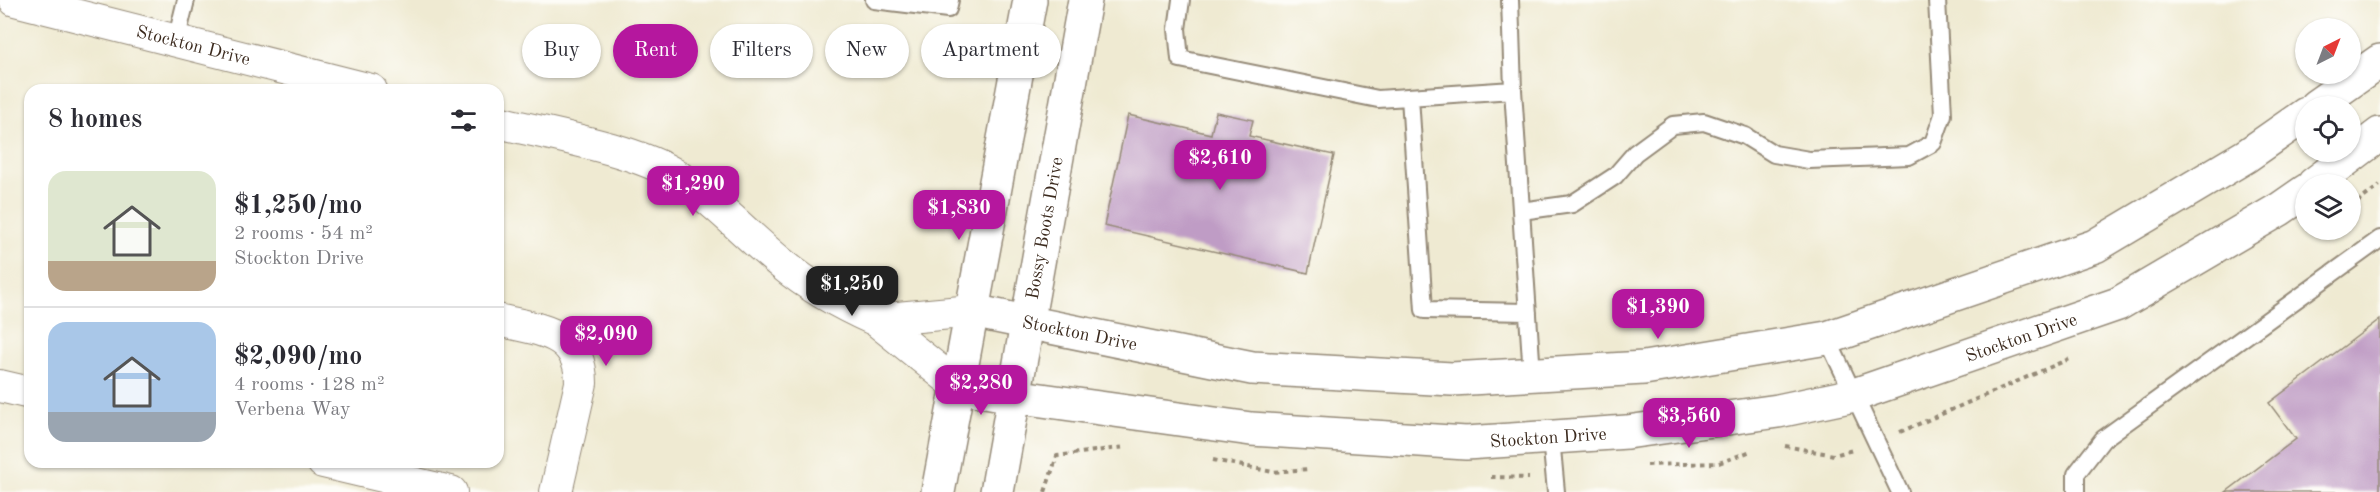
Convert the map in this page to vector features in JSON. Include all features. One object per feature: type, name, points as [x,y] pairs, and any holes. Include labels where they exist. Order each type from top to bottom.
[{"type":"street","name":"Stockton Drive","points":[[15,0],[347,84]]},
{"type":"street","points":[[938,492],[1030,0]]},
{"type":"street","name":"Bossy Boots Drive","points":[[997,492],[1085,0]]},
{"type":"street","points":[[2331,96],[2380,62]]},
{"type":"street","name":"Stockton Drive","points":[[876,320],[972,311],[1252,368],[1452,379],[1644,369],[1827,338],[2095,246],[2246,156],[2295,122]]},
{"type":"street","name":"Stockton Drive","points":[[504,124],[626,154],[675,174],[713,201],[780,263],[813,288],[848,308],[876,320],[958,386],[1013,396],[1251,429],[1466,443],[1627,432],[1778,411],[1854,395],[2118,304],[2295,199]]},
{"type":"street","points":[[2327,174],[2380,134]]},
{"type":"street","points":[[504,322],[553,334],[575,352],[581,368],[581,383],[556,492]]},
{"type":"street","points":[[0,386],[24,392]]},
{"type":"street","points":[[349,468],[451,492]]},
{"type":"lane","points":[[176,41],[186,0]]},
{"type":"lane","points":[[874,0],[948,9],[950,0]]},
{"type":"lane","points":[[1181,0],[1177,29],[1180,59],[1378,99],[1513,90]]},
{"type":"lane","points":[[1510,0],[1513,90],[1532,375]]},
{"type":"lane","points":[[1521,212],[1572,204],[1615,176],[1635,153],[1673,125],[1704,122],[1745,136],[1774,154],[1809,160],[1910,156],[1933,143],[1943,116],[1937,0]]},
{"type":"lane","points":[[1410,97],[1424,310],[1527,312]]},
{"type":"lane","points":[[2076,492],[2076,474],[2103,439],[2380,239]]},
{"type":"lane","points":[[1827,338],[1900,492]]},
{"type":"lane","points":[[1551,438],[1556,492]]},
{"type":"path","points":[[2361,200],[2380,185]]},
{"type":"building","points":[[1216,112],[1253,120],[1249,136],[1334,155],[1308,273],[1104,226],[1128,115],[1211,134]]},
{"type":"building","points":[[2380,319],[2380,492],[2226,492],[2296,439],[2269,403]]}]
